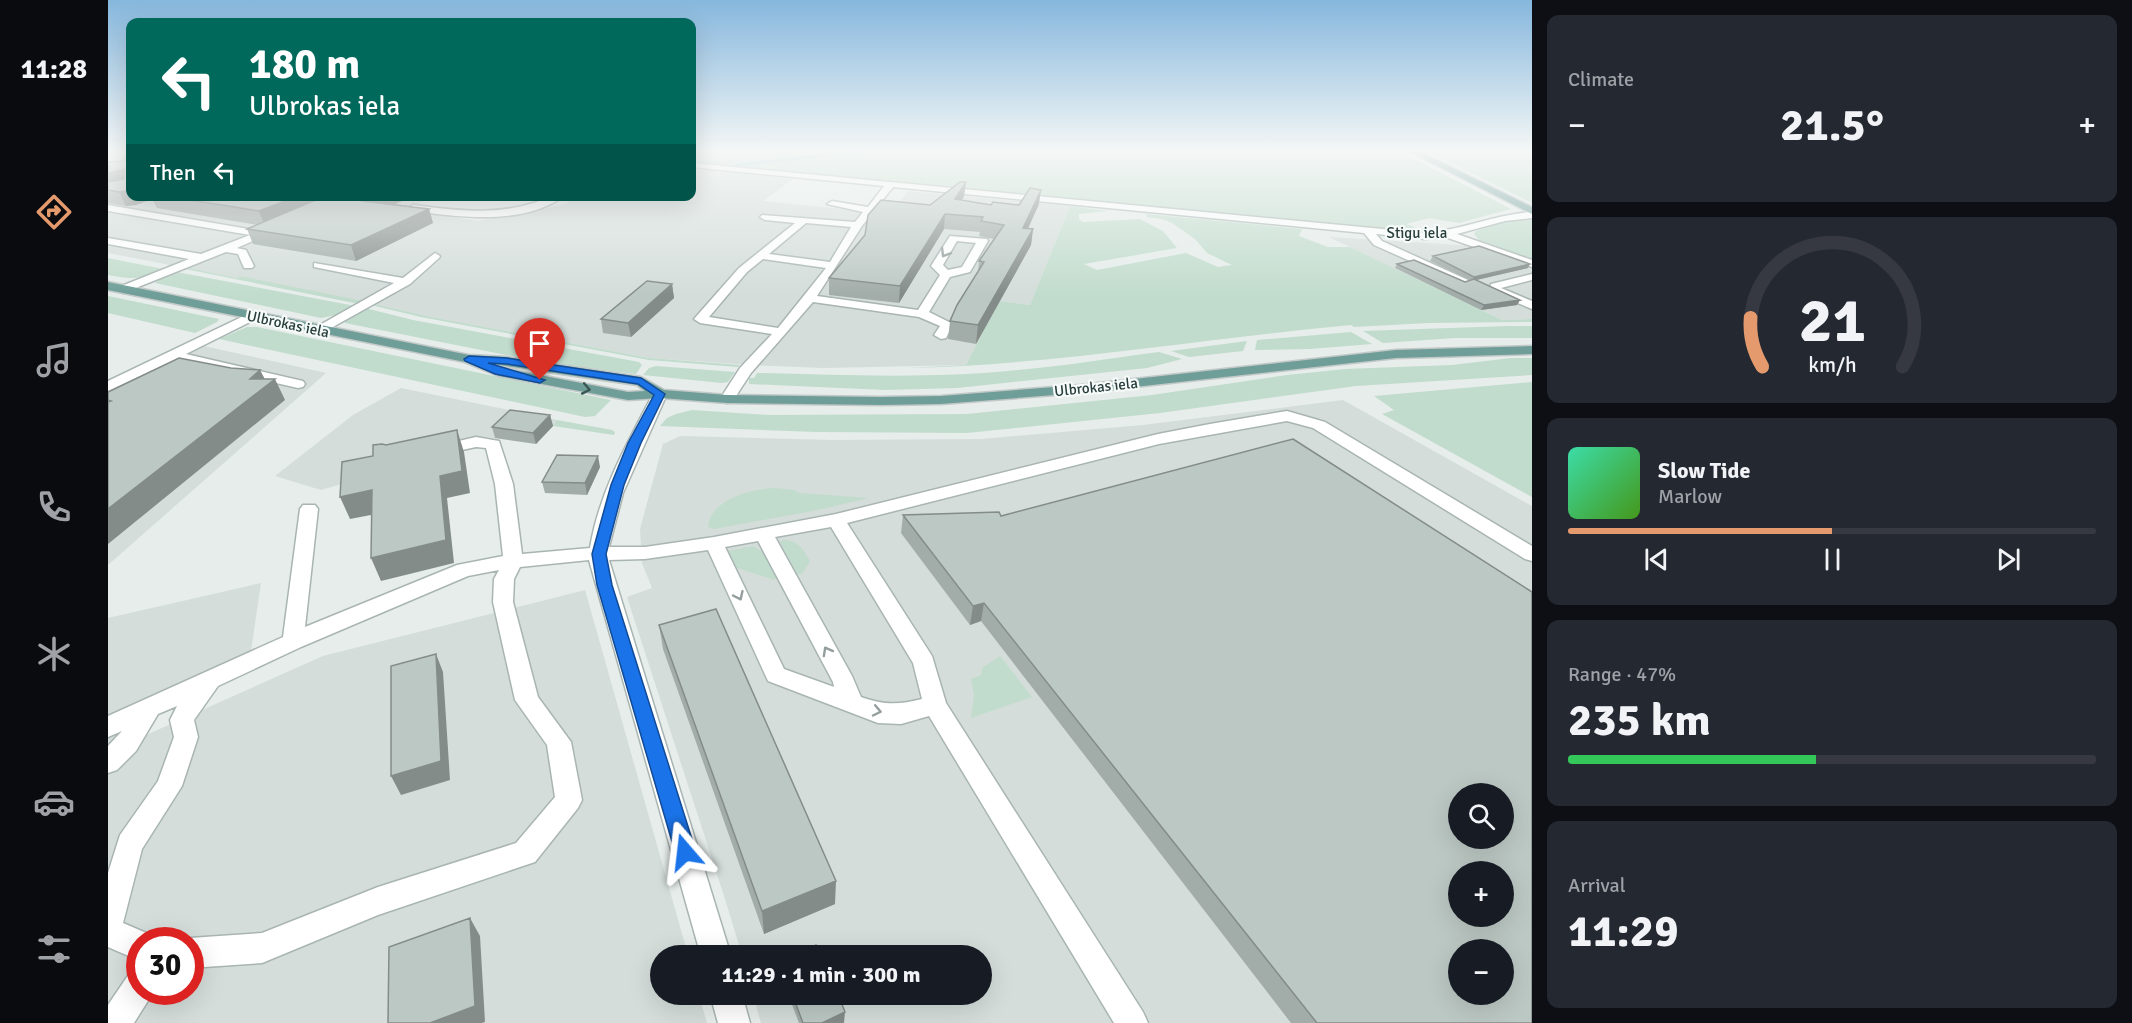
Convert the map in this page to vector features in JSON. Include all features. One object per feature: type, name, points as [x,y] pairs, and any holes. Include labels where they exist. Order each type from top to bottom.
[{"type":"main road","points":[[1504,199],[1532,213]]},
{"type":"main road","name":"Ulbrokas iela","points":[[108,286],[469,359],[499,372],[620,395],[660,394],[727,399],[941,400],[1080,389],[1396,354],[1532,350]]},
{"type":"street","points":[[727,399],[745,371],[809,298],[833,266],[858,225],[879,199]]},
{"type":"street","name":"Stigu iela","points":[[1030,199],[1425,236],[1454,234],[1506,217],[1532,213]]},
{"type":"street","points":[[506,209],[522,201]]},
{"type":"street","points":[[413,208],[471,215],[543,206],[552,201]]},
{"type":"street","points":[[455,202],[518,210]]},
{"type":"street","points":[[832,204],[870,210]]},
{"type":"street","points":[[130,212],[150,206]]},
{"type":"street","points":[[108,208],[260,234]]},
{"type":"street","points":[[765,217],[858,225]]},
{"type":"street","points":[[781,332],[700,320],[743,270],[803,221]]},
{"type":"street","points":[[1439,225],[1454,234],[1532,264]]},
{"type":"street","points":[[123,289],[281,226]]},
{"type":"street","points":[[1368,232],[1378,243],[1464,282]]},
{"type":"street","points":[[108,241],[202,258]]},
{"type":"street","points":[[226,249],[242,252],[248,266]]},
{"type":"street","points":[[317,330],[406,282],[435,256]]},
{"type":"street","points":[[761,256],[833,266]]},
{"type":"street","points":[[318,265],[406,282]]},
{"type":"street","points":[[922,314],[946,274]]},
{"type":"street","points":[[1532,277],[1495,286],[1496,291],[1532,305]]},
{"type":"street","points":[[809,298],[922,314],[947,324],[940,335]]},
{"type":"street","points":[[108,387],[252,316]]},
{"type":"street","points":[[172,355],[298,384]]},
{"type":"street","points":[[180,372],[200,361]]},
{"type":"street","points":[[660,394],[634,443],[617,485],[599,554],[605,585],[713,945]]},
{"type":"street","points":[[108,727],[293,641],[464,570],[513,561],[645,553],[764,534],[836,520],[1158,439],[1287,416],[1319,425],[1532,555]]},
{"type":"street","points":[[204,952],[262,948],[378,901],[525,853],[569,800],[559,742],[527,700],[503,602],[504,579],[513,561],[504,484],[493,444],[476,442],[418,455]]},
{"type":"street","points":[[293,641],[309,509]]},
{"type":"street","points":[[836,520],[924,662],[935,705],[1132,1023]]},
{"type":"street","points":[[764,534],[844,682],[851,703]]},
{"type":"street","points":[[714,543],[776,675],[878,713],[901,714],[935,705]]},
{"type":"street","points":[[108,925],[130,844],[169,786],[186,737],[182,720],[187,708],[212,678]]},
{"type":"street","points":[[108,762],[127,744],[151,706]]},
{"type":"street","points":[[108,932],[126,940]]},
{"type":"street","points":[[115,1023],[127,1005]]},
{"type":"street","points":[[729,1005],[734,1023]]},
{"type":"shaded area","points":[[108,199],[126,199],[126,201],[424,201],[404,210],[478,221],[563,205],[570,201],[766,199],[763,201],[891,214],[902,199],[992,199],[1070,206],[1030,305],[999,301],[966,365],[823,368],[649,358],[431,317],[241,276],[237,278],[108,253]]},
{"type":"shaded area","points":[[1329,237],[1477,246],[1532,265],[1532,319],[1502,320]]},
{"type":"shaded area","points":[[204,346],[326,373],[108,565],[108,394]]},
{"type":"shaded area","points":[[401,388],[557,420],[553,426],[513,421],[495,438],[484,437],[398,455],[345,483],[321,490],[275,476],[353,415]]},
{"type":"shaded area","points":[[1343,400],[1532,506],[1532,1023],[761,1023],[756,1005],[992,1005],[992,945],[739,945],[627,597],[652,588],[642,563],[640,529],[663,444],[680,436],[834,440],[982,439],[1143,425]]},
{"type":"shaded area","points":[[261,583],[251,651],[131,704],[108,751],[108,618]]},
{"type":"shaded area","points":[[585,590],[685,945],[650,945],[650,1005],[702,1005],[707,1023],[108,1023],[108,752],[323,656]]},
{"type":"green space","points":[[1067,199],[1491,199],[1511,209],[1459,223],[1429,218],[1406,224],[1427,232],[1416,233]]},
{"type":"green space","points":[[1070,206],[1109,211],[1079,214],[1079,219],[1083,222],[1140,219],[1163,231],[1177,248],[1084,264],[1097,270],[1186,253],[1218,267],[1232,265],[1207,253],[1195,239],[1172,223],[1147,217],[1146,214],[1302,229],[1299,236],[1328,247],[1350,247],[1502,320],[1532,319],[1532,322],[1428,323],[1354,327],[1351,325],[1075,357],[963,366],[907,368],[966,365],[999,301],[1030,305]]},
{"type":"green space","points":[[1532,219],[1532,259],[1479,240],[1474,234],[1476,231],[1510,220]]},
{"type":"green space","points":[[108,258],[168,270],[138,278],[108,275]]},
{"type":"green space","points":[[185,269],[237,278],[241,276],[363,301],[359,304]]},
{"type":"green space","points":[[177,272],[355,306],[336,315],[321,318],[155,283]]},
{"type":"green space","points":[[108,296],[219,319],[195,333],[108,313]]},
{"type":"green space","points":[[371,305],[649,358],[740,365],[738,367],[649,360],[421,317]]},
{"type":"green space","points":[[365,308],[413,320],[639,362],[642,365],[636,374],[547,363],[345,323],[345,320]]},
{"type":"green space","points":[[1532,326],[1532,338],[1455,338],[1383,343],[1363,331]]},
{"type":"green space","points":[[247,327],[257,327],[611,400],[595,416],[585,417],[219,339]]},
{"type":"green space","points":[[1351,332],[1372,344],[1310,349],[1255,350],[1257,340]]},
{"type":"green space","points":[[1247,341],[1243,351],[1189,357],[1171,351]]},
{"type":"green space","points":[[1159,352],[1182,359],[1147,368],[957,388],[886,390],[749,384],[749,378],[754,378],[757,373],[953,375],[1036,368]]},
{"type":"green space","points":[[1511,358],[1532,358],[1532,375],[1356,386],[1160,413],[967,433],[816,432],[660,426],[667,418],[692,410],[769,415],[967,414],[1152,395],[1345,369],[1452,365]]},
{"type":"green space","points":[[656,366],[735,372],[728,382],[722,383],[643,375],[649,368]]},
{"type":"green space","points":[[1532,382],[1532,497],[1382,414],[1394,410],[1374,396]]},
{"type":"green space","points":[[557,420],[615,432],[614,435],[553,426]]},
{"type":"green space","points":[[773,488],[794,490],[799,493],[869,498],[714,529],[708,527],[716,509],[724,503],[743,494]]},
{"type":"green space","points":[[783,540],[796,543],[810,561],[802,574],[797,574],[780,542]]},
{"type":"green space","points":[[753,546],[765,553],[778,577],[774,580],[737,568],[727,551]]},
{"type":"green space","points":[[1000,656],[1032,697],[971,718],[974,695],[971,679],[981,675],[982,668]]},
{"type":"building","points":[[938,199],[955,199],[991,205],[993,202],[1019,205],[1023,199],[1037,199],[1023,228],[1033,229],[978,325],[950,321],[957,305],[984,262],[979,261],[1004,225],[981,221],[983,217],[945,214],[900,286],[829,278],[865,235],[868,215],[881,200],[930,205]]},
{"type":"building","points":[[196,201],[285,201],[259,211]]},
{"type":"building","points":[[313,201],[363,201],[429,209],[351,245],[247,229]]},
{"type":"building","points":[[1479,246],[1530,264],[1474,277],[1433,256]]},
{"type":"building","points":[[1414,260],[1465,282],[1474,279],[1520,300],[1484,305],[1397,264]]},
{"type":"building","points":[[647,281],[672,284],[628,323],[601,319]]},
{"type":"building","points":[[179,358],[231,368],[260,370],[250,379],[275,379],[108,509],[108,402],[111,401],[108,400],[108,392]]},
{"type":"building","points":[[510,410],[550,415],[533,433],[492,427]]},
{"type":"building","points":[[457,430],[462,471],[440,476],[446,540],[371,558],[372,490],[340,497],[342,462],[373,456],[373,445],[386,445]]},
{"type":"building","points":[[1293,439],[1532,592],[1532,1023],[1317,1023],[984,603],[973,606],[903,515],[999,512],[1001,516]]},
{"type":"building","points":[[557,455],[598,456],[585,483],[542,482]]},
{"type":"building","points":[[716,609],[836,881],[762,911],[659,625]]},
{"type":"building","points":[[436,654],[441,761],[391,776],[391,666]]},
{"type":"building","points":[[470,918],[475,1006],[430,1023],[388,1023],[389,947]]},
{"type":"building","points":[[796,1005],[842,1005],[845,1012],[822,1023],[803,1023]]},
{"type":"route","points":[[540,380],[499,372],[469,359],[507,361],[641,381],[660,394],[634,443],[617,485],[599,554],[605,585],[685,852]]}]
